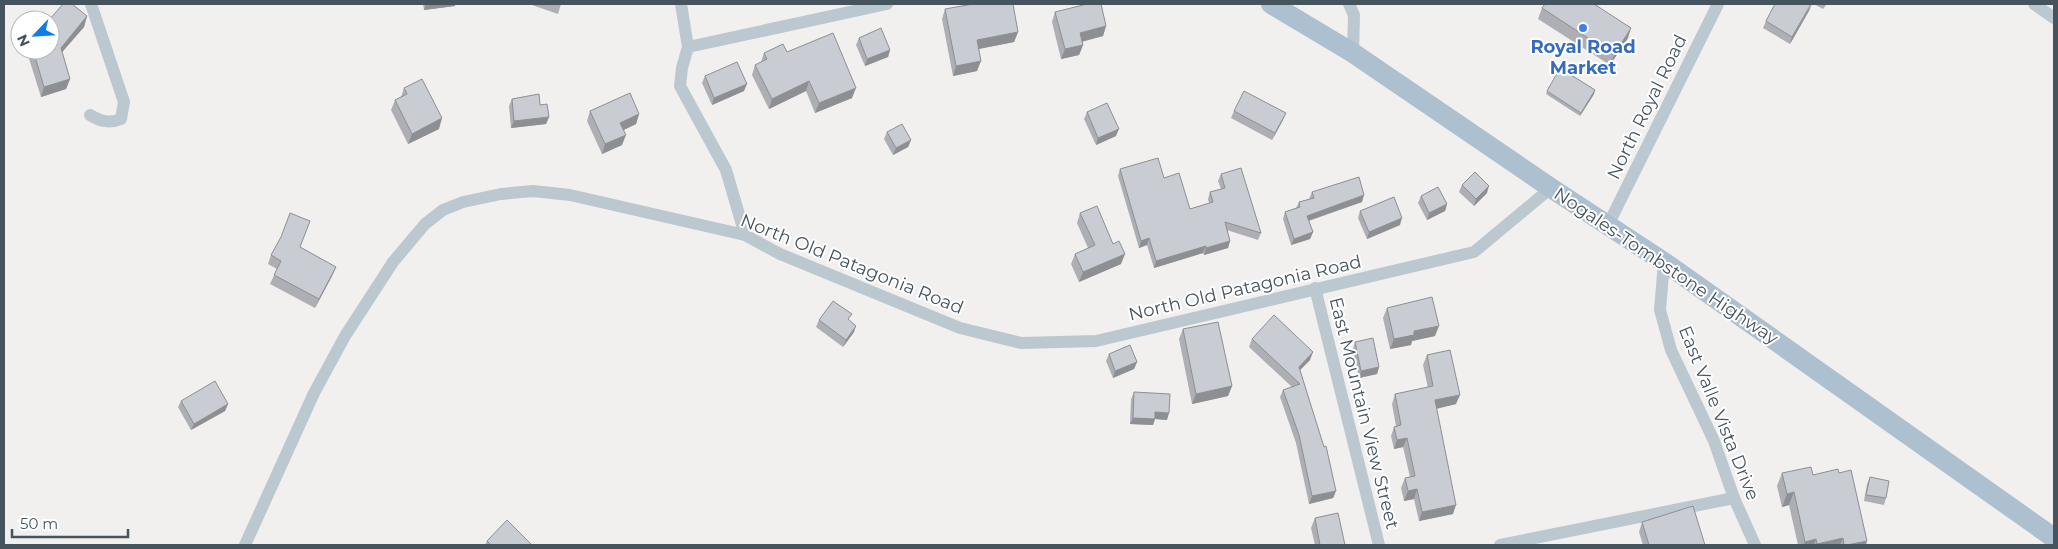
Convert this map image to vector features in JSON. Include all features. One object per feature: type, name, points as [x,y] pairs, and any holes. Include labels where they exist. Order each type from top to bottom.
[{"type":"main road","name":"Nogales-Tombstone Highway","points":[[1271,4],[1353,53],[1551,188],[1664,262],[2054,538]]},
{"type":"street","points":[[90,115],[100,121],[114,122],[121,119],[124,102],[91,4]]},
{"type":"street","points":[[681,4],[688,47],[682,68],[680,86],[726,170],[745,235]]},
{"type":"street","points":[[688,47],[888,4]]},
{"type":"street","points":[[1349,4],[1354,15],[1353,53]]},
{"type":"street","name":"North Royal Road","points":[[1608,225],[1718,4]]},
{"type":"street","points":[[2034,4],[2054,18]]},
{"type":"street","name":"North Old Patagonia Road","points":[[245,545],[314,392],[346,336],[393,262],[425,224],[443,210],[482,198],[533,191],[570,195],[607,205],[745,235],[780,254],[960,328],[1021,343],[1096,341],[1474,252],[1551,188]]},
{"type":"street","name":"East Valle Vista Drive","points":[[1664,262],[1660,310],[1671,350],[1714,441],[1734,498],[1754,545]]},
{"type":"street","name":"East Mountain View Street","points":[[1315,288],[1379,545]]},
{"type":"street","points":[[1500,545],[1734,498]]},
{"type":"building","points":[[63,4],[72,4],[87,16],[61,48],[70,79],[44,87],[36,60],[60,60],[60,10],[58,10]]},
{"type":"building","points":[[973,4],[1013,4],[1018,32],[977,40],[981,61],[956,66],[945,9]]},
{"type":"building","points":[[1087,4],[1101,4],[1106,26],[1080,33],[1083,45],[1065,49],[1055,12]]},
{"type":"building","name":"Royal Road Market","points":[[1545,4],[1594,4],[1631,28],[1614,55],[1542,8]]},
{"type":"building","points":[[1775,4],[1811,4],[1792,37],[1766,21]]},
{"type":"building","points":[[881,28],[890,50],[867,59],[859,38]]},
{"type":"building","points":[[833,33],[856,88],[819,103],[809,81],[772,99],[755,65],[767,59],[764,53],[783,44],[787,52]]},
{"type":"building","points":[[737,62],[747,84],[714,98],[705,76]]},
{"type":"building","points":[[1560,68],[1595,90],[1581,113],[1547,91]]},
{"type":"building","points":[[422,79],[442,118],[412,134],[395,100],[407,94],[404,88]]},
{"type":"building","points":[[1244,91],[1286,113],[1275,133],[1234,111]]},
{"type":"building","points":[[630,93],[639,114],[620,123],[626,135],[605,144],[590,111]]},
{"type":"building","points":[[539,94],[540,105],[547,104],[549,117],[514,121],[512,99]]},
{"type":"building","points":[[1107,103],[1119,129],[1098,138],[1087,112]]},
{"type":"building","points":[[902,124],[911,140],[896,148],[887,132]]},
{"type":"building","points":[[1158,158],[1164,178],[1179,173],[1190,209],[1213,202],[1210,192],[1225,188],[1221,174],[1241,168],[1261,233],[1225,222],[1230,241],[1156,261],[1149,238],[1141,241],[1120,169]]},
{"type":"building","points":[[1475,172],[1489,186],[1476,199],[1462,185]]},
{"type":"building","points":[[1359,177],[1364,195],[1307,216],[1313,232],[1294,239],[1285,212],[1300,207],[1299,202],[1314,198],[1312,192]]},
{"type":"building","points":[[1438,187],[1447,204],[1429,213],[1421,196]]},
{"type":"building","points":[[1394,197],[1402,218],[1369,232],[1360,211]]},
{"type":"building","points":[[1097,206],[1113,244],[1119,241],[1125,254],[1083,272],[1075,254],[1095,245],[1080,213]]},
{"type":"building","points":[[290,213],[310,221],[300,247],[336,267],[319,299],[274,275],[281,261],[271,255],[281,237]]},
{"type":"building","points":[[1432,297],[1439,326],[1414,331],[1414,335],[1394,339],[1387,308]]},
{"type":"building","points":[[833,301],[852,314],[848,319],[856,326],[846,340],[819,320]]},
{"type":"building","points":[[1274,315],[1313,352],[1299,367],[1324,447],[1326,446],[1336,491],[1312,496],[1299,435],[1283,390],[1300,384],[1252,339]]},
{"type":"building","points":[[1218,322],[1232,386],[1196,394],[1183,329]]},
{"type":"building","points":[[1373,338],[1379,367],[1361,371],[1355,342]]},
{"type":"building","points":[[1130,345],[1137,362],[1115,371],[1109,354]]},
{"type":"building","points":[[1450,350],[1460,395],[1435,400],[1456,505],[1422,512],[1417,489],[1408,491],[1405,478],[1415,476],[1407,438],[1397,440],[1394,427],[1401,425],[1395,394],[1433,386],[1427,355]]},
{"type":"building","points":[[215,381],[228,404],[194,424],[181,401]]},
{"type":"building","points":[[1134,392],[1170,394],[1169,413],[1155,412],[1155,419],[1133,418]]},
{"type":"building","points":[[1811,467],[1813,475],[1838,469],[1839,473],[1851,470],[1867,541],[1847,545],[1844,545],[1843,538],[1817,544],[1816,539],[1805,542],[1794,492],[1787,494],[1782,473]]},
{"type":"building","points":[[1870,477],[1889,481],[1886,498],[1866,495]]},
{"type":"building","points":[[1693,506],[1705,545],[1649,545],[1642,522]]},
{"type":"building","points":[[1338,513],[1345,545],[1320,545],[1315,518]]},
{"type":"building","points":[[507,520],[532,545],[491,545],[487,541]]},
{"type":"place","name":"Royal Road Market","points":[[1583,28]]}]
